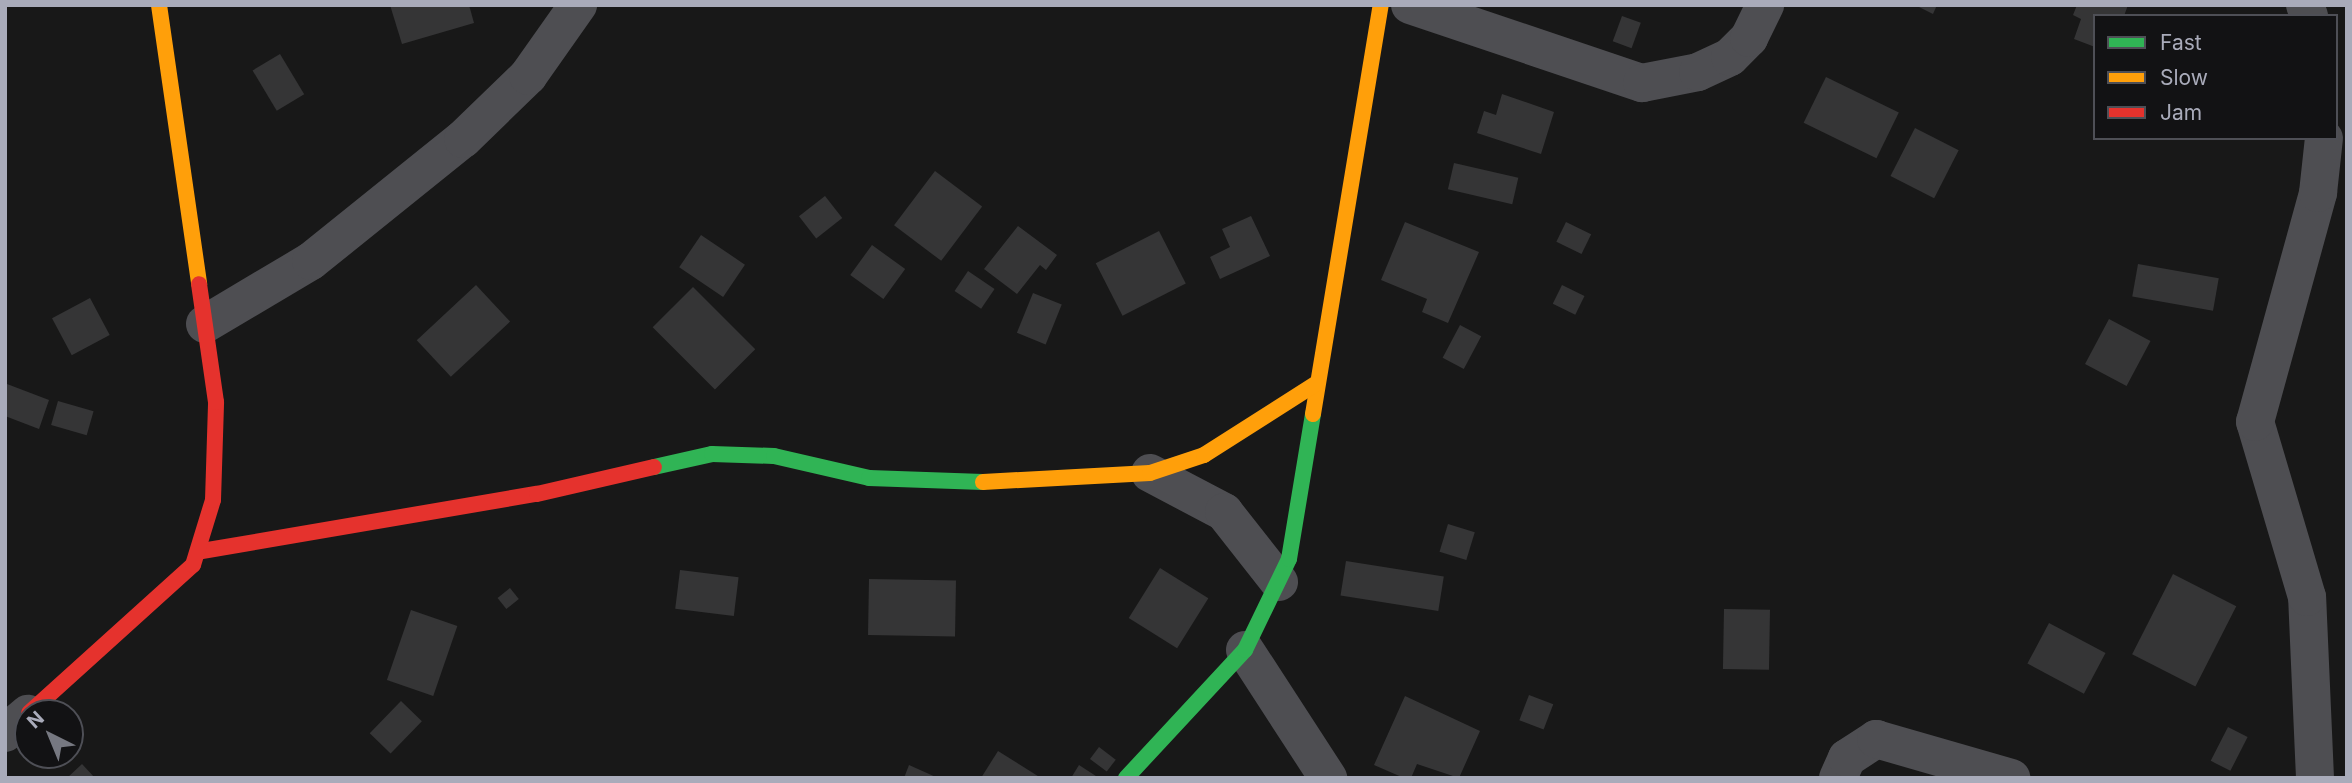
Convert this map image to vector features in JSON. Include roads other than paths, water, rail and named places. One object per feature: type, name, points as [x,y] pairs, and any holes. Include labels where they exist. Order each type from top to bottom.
[{"type":"street","points":[[46,699],[107,648],[202,551],[218,447],[205,324],[159,5]]},
{"type":"street","points":[[205,324],[311,261],[463,139],[528,76],[578,5]]},
{"type":"street","points":[[1126,778],[1245,650],[1279,582],[1300,507],[1317,383],[1381,5]]},
{"type":"street","points":[[1409,5],[1642,83],[1682,77],[1730,57],[1749,38],[1765,5]]},
{"type":"street","points":[[2315,778],[2307,597],[2271,460],[2255,422],[2318,193],[2324,140]]},
{"type":"street","points":[[202,551],[537,494],[712,453],[774,456],[883,478],[1023,484],[1150,473],[1204,455],[1317,383]]},
{"type":"street","points":[[1150,473],[1224,512],[1279,582]]},
{"type":"street","points":[[1245,650],[1328,778]]},
{"type":"street","points":[[1838,778],[1847,758],[1875,739],[2011,778]]}]
